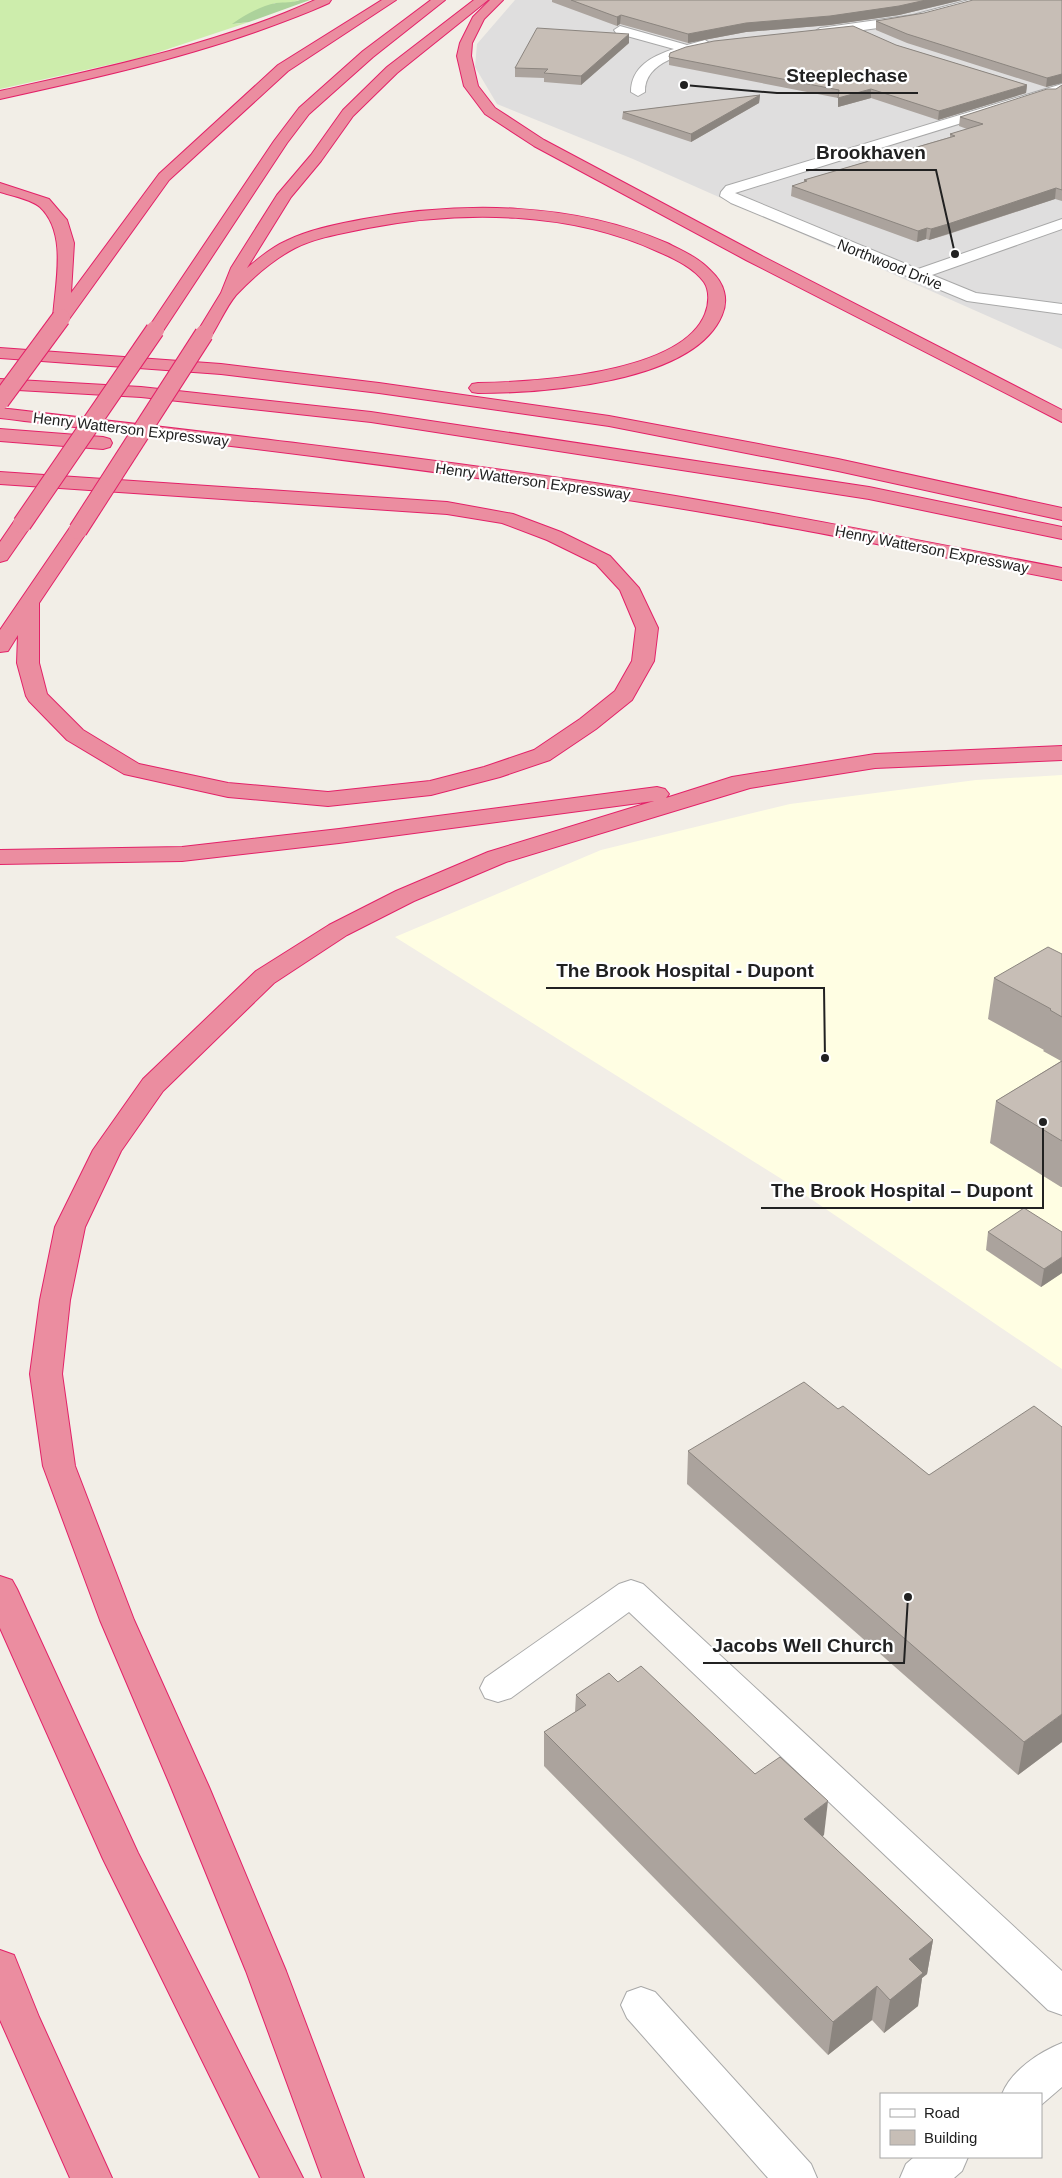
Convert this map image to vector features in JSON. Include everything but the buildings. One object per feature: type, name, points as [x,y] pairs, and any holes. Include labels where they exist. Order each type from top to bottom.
[{"type":"highway","points":[[0,95],[82,78],[192,48],[231,36],[326,0]]},
{"type":"highway","points":[[0,401],[164,177],[283,68],[390,0]]},
{"type":"highway","points":[[0,556],[155,330],[275,149],[304,111],[368,54],[439,0]]},
{"type":"highway","points":[[0,646],[78,530],[204,334],[228,293],[238,268],[285,194],[316,158],[348,113],[392,70],[482,0]]},
{"type":"highway","points":[[497,0],[479,17],[466,43],[464,56],[471,86],[490,111],[547,147],[744,253],[1062,417]]},
{"type":"highway","points":[[0,187],[44,202],[59,220],[66,243],[62,318]]},
{"type":"highway","points":[[228,293],[277,252],[299,240],[350,227],[414,217],[474,213],[526,215],[586,222],[624,232],[663,246],[693,263],[713,284],[717,308],[704,332],[676,352],[633,368],[579,380],[515,388],[379,388]]},
{"type":"highway","points":[[0,353],[221,369],[379,388],[618,423],[838,465],[1062,514]]},
{"type":"highway","name":"Henry Watterson Expressway","points":[[0,384],[140,392],[371,417],[869,493],[1062,533]]},
{"type":"highway","name":"Henry Watterson Expressway","points":[[0,413],[391,460],[595,489],[775,518],[1062,574]]},
{"type":"highway","points":[[0,435],[258,455],[592,497],[1062,585]]},
{"type":"highway","points":[[0,478],[447,508],[506,518],[554,536],[603,560],[628,588],[647,628],[643,661],[624,694],[588,724],[542,755],[492,772],[431,788],[328,798],[228,790],[132,769],[75,735],[37,696],[28,663],[30,602]]},
{"type":"highway","points":[[4,857],[182,854],[349,835],[749,781],[875,761],[1062,753]]},
{"type":"highway","points":[[343,2178],[266,1971],[190,1787],[117,1620],[59,1466],[46,1374],[54,1300],[70,1227],[107,1150],[154,1085],[264,976],[355,922],[405,896],[497,857],[749,781]]},
{"type":"highway","points":[[0,1589],[122,1859],[282,2178]]},
{"type":"highway","points":[[0,1968],[19,2017],[91,2178]]},
{"type":"street","points":[[806,33],[856,28],[914,18],[983,0]]},
{"type":"street","points":[[856,28],[877,38]]},
{"type":"street","points":[[620,30],[687,49]]},
{"type":"street","points":[[638,92],[638,82],[642,72],[665,56],[721,41]]},
{"type":"street","points":[[1024,86],[1062,98]]},
{"type":"street","points":[[1045,93],[1062,88]]},
{"type":"street","name":"Northwood Drive","points":[[1045,93],[731,189],[728,192],[728,196],[973,298],[1062,309]]},
{"type":"street","points":[[917,275],[1062,224]]},
{"type":"street","points":[[498,1688],[631,1593],[1062,1997]]},
{"type":"street","points":[[641,2005],[796,2178]]},
{"type":"street","points":[[1024,2093],[1062,2062]]},
{"type":"street","points":[[921,2178],[946,2158]]},
{"type":"shaded area","points":[[515,0],[1062,0],[1062,349],[633,159],[497,104],[475,67],[477,44]]},
{"type":"shaded area","points":[[1062,775],[1062,1369],[780,1178],[395,937],[601,850],[790,804],[976,780]]},
{"type":"green space","points":[[0,0],[300,0],[289,3],[275,3],[234,24],[249,22],[144,57],[0,89]]},
{"type":"green space","points":[[310,0],[249,22],[232,24],[264,6]]},
{"type":"place","name":"Steeplechase","points":[[684,85]]},
{"type":"place","name":"Brookhaven","points":[[955,254]]},
{"type":"place","name":"The Brook Hospital - Dupont","points":[[825,1058]]},
{"type":"place","name":"The Brook Hospital – Dupont","points":[[1043,1122]]},
{"type":"place","name":"Jacobs Well Church","points":[[908,1597]]}]
